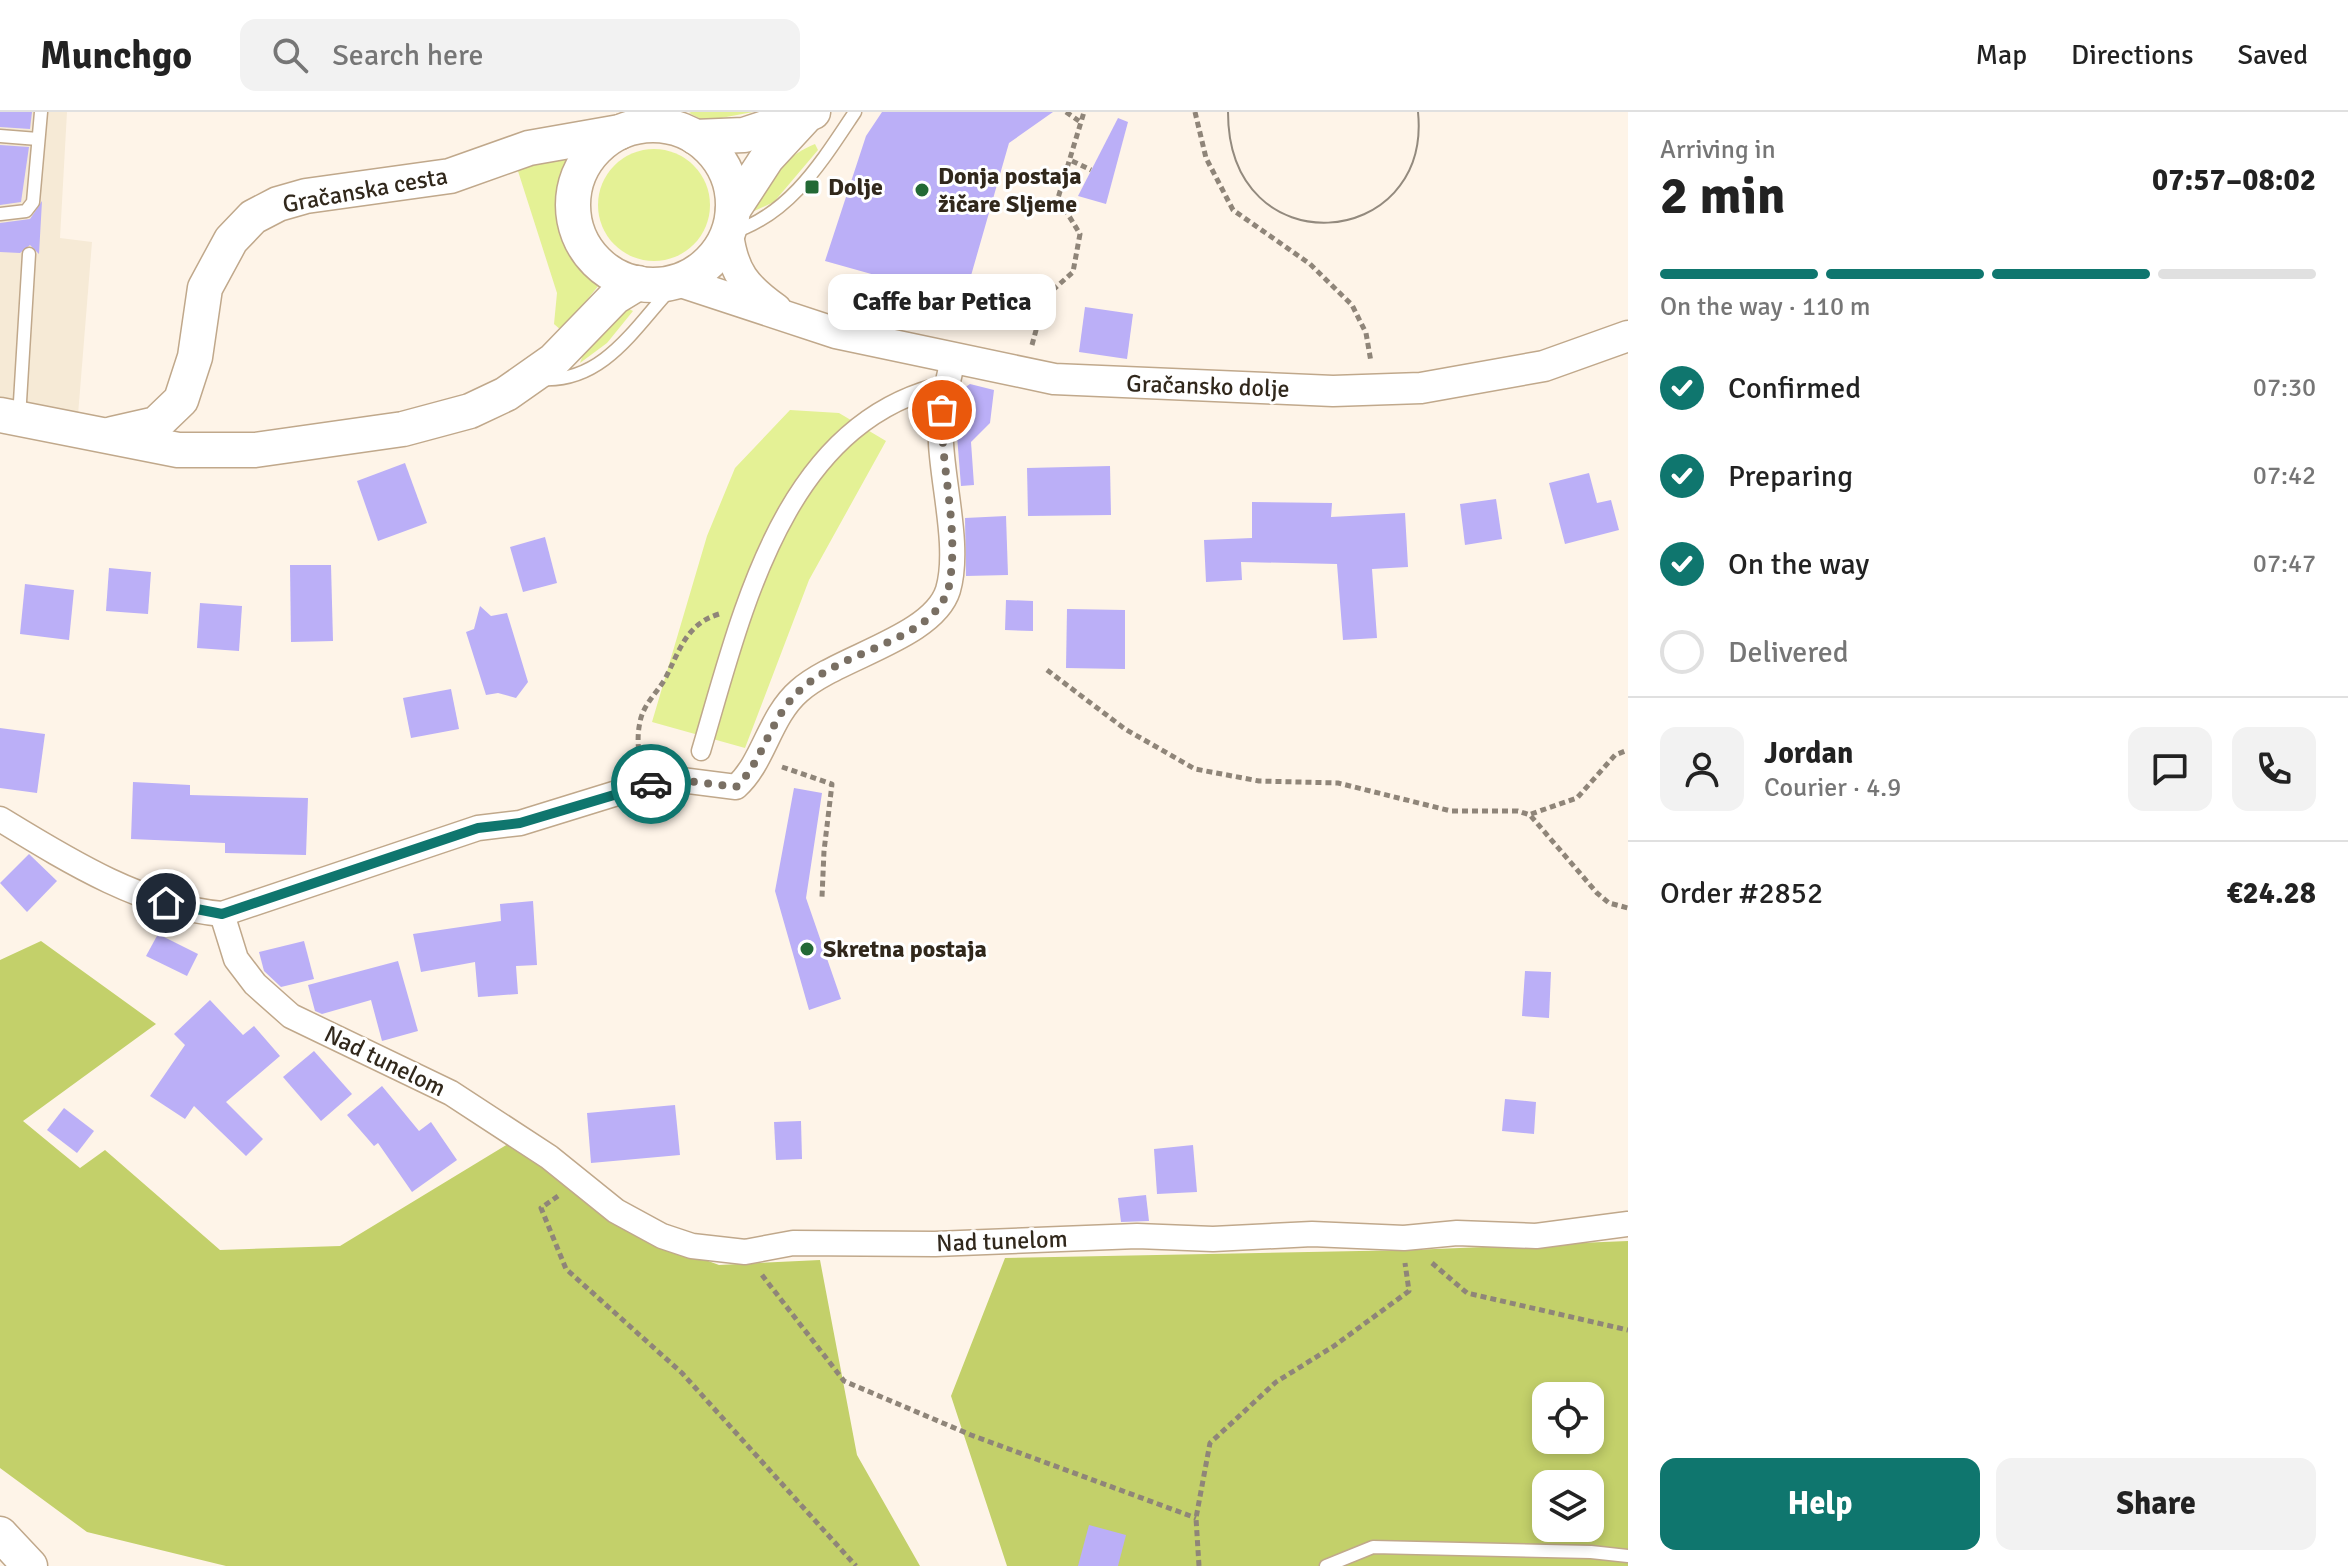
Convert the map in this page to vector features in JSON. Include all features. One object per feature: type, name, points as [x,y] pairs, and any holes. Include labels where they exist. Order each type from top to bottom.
[{"type":"main road","points":[[810,114],[767,158],[708,263],[678,281],[638,283],[620,278],[593,257],[581,240],[574,215],[577,180],[586,162],[596,149],[641,123],[659,125],[695,137],[744,135],[810,114]]},
{"type":"main road","name":"Gračanska cesta","points":[[104,435],[156,424],[181,400],[190,379],[205,288],[231,240],[253,217],[278,204],[306,196],[450,176],[529,148],[641,123]]},
{"type":"main road","points":[[695,137],[717,157],[729,179],[730,222]]},
{"type":"main road","name":"Gračanska cesta","points":[[10,417],[178,450],[227,451],[316,443],[439,421],[470,411],[530,379],[553,361],[615,297],[638,283]]},
{"type":"main road","points":[[190,379],[191,417],[199,433],[227,451]]},
{"type":"main road","points":[[0,1534],[30,1566]]},
{"type":"street","name":"Gračansko dolje","points":[[730,222],[732,263],[746,284],[788,317]]},
{"type":"street","name":"Gračansko dolje","points":[[678,281],[950,372],[1054,379],[1376,390],[1421,388],[1502,376],[1559,361],[1628,336]]},
{"type":"street","points":[[701,751],[746,606],[796,496],[828,453],[868,419],[950,372]]},
{"type":"street","points":[[0,819],[48,848],[139,892],[195,912],[222,914],[451,836],[478,828],[520,823],[643,785],[681,780],[736,787],[748,776],[764,740],[799,691],[833,668],[922,624],[943,603],[949,587],[950,567],[941,441],[950,372]]},
{"type":"street","name":"Nad tunelom","points":[[222,914],[236,959],[255,984],[282,1009],[451,1093],[514,1132],[616,1211],[662,1236],[717,1251],[745,1252],[793,1243],[935,1244],[1137,1236],[1213,1239],[1312,1234],[1536,1236],[1628,1224]]},
{"type":"lane","points":[[0,214],[26,211],[33,202],[41,112]]},
{"type":"lane","points":[[730,222],[764,220],[789,201],[855,112]]},
{"type":"lane","points":[[0,136],[38,139]]},
{"type":"lane","points":[[10,417],[29,254]]},
{"type":"lane","points":[[530,379],[555,380],[607,358],[678,281]]},
{"type":"lane","points":[[1326,1566],[1373,1547],[1591,1552],[1628,1556]]},
{"type":"path","points":[[1066,112],[1079,121]]},
{"type":"path","points":[[1031,349],[1045,297],[1073,272],[1080,234],[1058,198],[1072,161],[1079,121],[1084,112]]},
{"type":"path","points":[[1195,112],[1206,158],[1233,210],[1310,264],[1352,305],[1366,333],[1376,390]]},
{"type":"path","points":[[1072,161],[1091,170]]},
{"type":"path","points":[[643,785],[638,741],[640,721],[684,638],[702,620],[746,606]]},
{"type":"path","points":[[1047,670],[1135,736],[1195,769],[1259,781],[1338,783],[1451,811],[1518,811],[1530,815],[1597,893],[1609,903],[1628,908]]},
{"type":"path","points":[[1530,815],[1577,798],[1615,755],[1628,750]]},
{"type":"path","points":[[816,781],[832,784],[822,897]]},
{"type":"path","points":[[578,1181],[541,1208],[566,1269],[682,1373],[856,1566]]},
{"type":"path","points":[[1395,1237],[1467,1293],[1628,1330]]},
{"type":"path","points":[[1199,1566],[1196,1518],[1210,1443],[1276,1382],[1334,1346],[1409,1291],[1407,1266],[1395,1237]]},
{"type":"path","points":[[745,1252],[844,1381],[971,1435],[1196,1518]]},
{"type":"shaded area","points":[[0,112],[67,112],[60,238],[92,242],[78,415],[0,401]]},
{"type":"green space","points":[[691,112],[753,112],[705,121],[689,113]]},
{"type":"green space","points":[[815,144],[818,150],[774,202],[752,212],[777,171],[793,156]]},
{"type":"green space","points":[[654,149],[676,153],[694,165],[706,183],[710,205],[706,227],[694,245],[676,257],[654,261],[632,257],[614,245],[602,227],[598,205],[602,183],[614,165],[632,153]]},
{"type":"green space","points":[[569,154],[561,193],[560,226],[572,256],[599,285],[562,331],[554,324],[557,293],[517,168]]},
{"type":"green space","points":[[629,309],[633,311],[607,343],[580,363],[594,339]]},
{"type":"green space","points":[[790,410],[839,413],[886,441],[809,580],[745,748],[652,722],[707,536],[735,468]]},
{"type":"green space","points":[[41,941],[156,1024],[23,1121],[80,1168],[105,1150],[220,1250],[340,1246],[513,1141],[625,1230],[719,1265],[820,1260],[857,1455],[920,1566],[226,1566],[87,1532],[0,1468],[0,960]]},
{"type":"green space","points":[[1628,1241],[1628,1566],[1007,1566],[951,1396],[1005,1258],[1411,1250]]},
{"type":"building","points":[[0,112],[32,112],[30,129],[0,127]]},
{"type":"building","name":"Donja postaja žičare Sljeme","points":[[882,112],[1053,112],[1009,143],[964,300],[825,261],[866,136]]},
{"type":"building","points":[[1118,118],[1128,122],[1106,204],[1078,196]]},
{"type":"building","points":[[0,145],[29,147],[21,202],[0,205]]},
{"type":"building","points":[[42,201],[39,254],[30,245],[20,253],[0,252],[0,223],[30,219]]},
{"type":"building","points":[[1085,307],[1133,314],[1127,359],[1079,352]]},
{"type":"building","points":[[970,384],[994,390],[990,423],[971,442],[974,485],[961,486],[956,423],[961,390]]},
{"type":"building","points":[[405,463],[427,523],[378,541],[357,481]]},
{"type":"building","points":[[1110,466],[1111,515],[1028,516],[1027,468]]},
{"type":"building","points":[[1589,473],[1597,503],[1611,500],[1619,530],[1565,544],[1549,483]]},
{"type":"building","points":[[1496,499],[1502,539],[1465,545],[1460,504]]},
{"type":"building","points":[[1252,502],[1332,503],[1331,517],[1405,513],[1408,567],[1372,569],[1377,638],[1343,640],[1337,564],[1241,562],[1242,580],[1206,582],[1204,540],[1252,538]]},
{"type":"building","points":[[1006,516],[1008,575],[966,576],[965,518]]},
{"type":"building","points":[[545,537],[557,583],[523,592],[510,547]]},
{"type":"building","points":[[290,565],[331,565],[333,641],[291,642]]},
{"type":"building","points":[[109,568],[151,572],[148,614],[106,611]]},
{"type":"building","points":[[25,584],[74,590],[69,640],[20,634]]},
{"type":"building","points":[[1006,600],[1033,601],[1033,631],[1005,630]]},
{"type":"building","points":[[200,603],[242,606],[239,651],[197,648]]},
{"type":"building","points":[[480,606],[491,616],[507,613],[528,682],[516,698],[498,693],[486,695],[466,632],[474,629]]},
{"type":"building","points":[[1067,609],[1125,610],[1125,669],[1066,668]]},
{"type":"building","points":[[451,689],[459,729],[411,738],[403,698]]},
{"type":"building","points":[[0,728],[45,734],[37,793],[0,788]]},
{"type":"building","points":[[133,782],[190,785],[190,795],[308,798],[306,855],[225,853],[225,843],[131,839]]},
{"type":"building","name":"Skretna postaja","points":[[794,788],[822,793],[806,898],[841,999],[809,1010],[775,891]]},
{"type":"building","points":[[29,854],[57,881],[27,912],[0,883]]},
{"type":"building","points":[[533,901],[537,965],[516,966],[518,994],[478,997],[475,962],[421,972],[413,934],[501,921],[500,904]]},
{"type":"building","points":[[158,934],[198,954],[187,976],[146,956]]},
{"type":"building","points":[[304,941],[314,979],[281,987],[264,971],[259,952]]},
{"type":"building","points":[[398,961],[418,1031],[382,1041],[371,1000],[322,1014],[315,1011],[308,985]]},
{"type":"building","points":[[1525,971],[1551,972],[1549,1018],[1522,1016]]},
{"type":"building","points":[[210,1000],[243,1035],[254,1026],[280,1056],[226,1102],[263,1139],[246,1156],[194,1106],[185,1119],[150,1096],[185,1045],[174,1034]]},
{"type":"building","points":[[314,1051],[352,1094],[321,1121],[283,1077]]},
{"type":"building","points":[[382,1086],[419,1131],[431,1122],[457,1160],[412,1192],[378,1143],[374,1146],[347,1115]]},
{"type":"building","points":[[1505,1099],[1536,1102],[1534,1134],[1502,1131]]},
{"type":"building","points":[[675,1105],[680,1155],[591,1163],[587,1113]]},
{"type":"building","points":[[64,1108],[94,1131],[77,1153],[47,1130]]},
{"type":"building","points":[[801,1121],[802,1159],[776,1160],[774,1122]]},
{"type":"building","points":[[1193,1145],[1197,1192],[1157,1194],[1154,1149]]},
{"type":"building","points":[[1146,1195],[1149,1221],[1121,1222],[1118,1198]]},
{"type":"building","points":[[1089,1525],[1126,1535],[1118,1566],[1078,1566]]},
{"type":"tram line","points":[[1228,112],[1237,162],[1260,197],[1292,217],[1328,223],[1364,214],[1394,193],[1414,158],[1418,112]]},
{"type":"way so far","points":[[651,784],[681,780],[736,787],[748,776],[764,740],[799,691],[833,668],[922,624],[943,603],[949,587],[950,535],[941,441],[942,410]]},
{"type":"place","name":"Dolje","points":[[812,187]]},
{"type":"place","name":"Donja postaja žičare Sljeme","points":[[922,190]]},
{"type":"place","name":"Caffe bar Petica","points":[[942,410]]},
{"type":"place","name":"Skretna postaja","points":[[807,949]]},
{"type":"route","points":[[166,903],[195,912],[222,914],[399,852],[478,828],[520,823],[651,784]]}]
